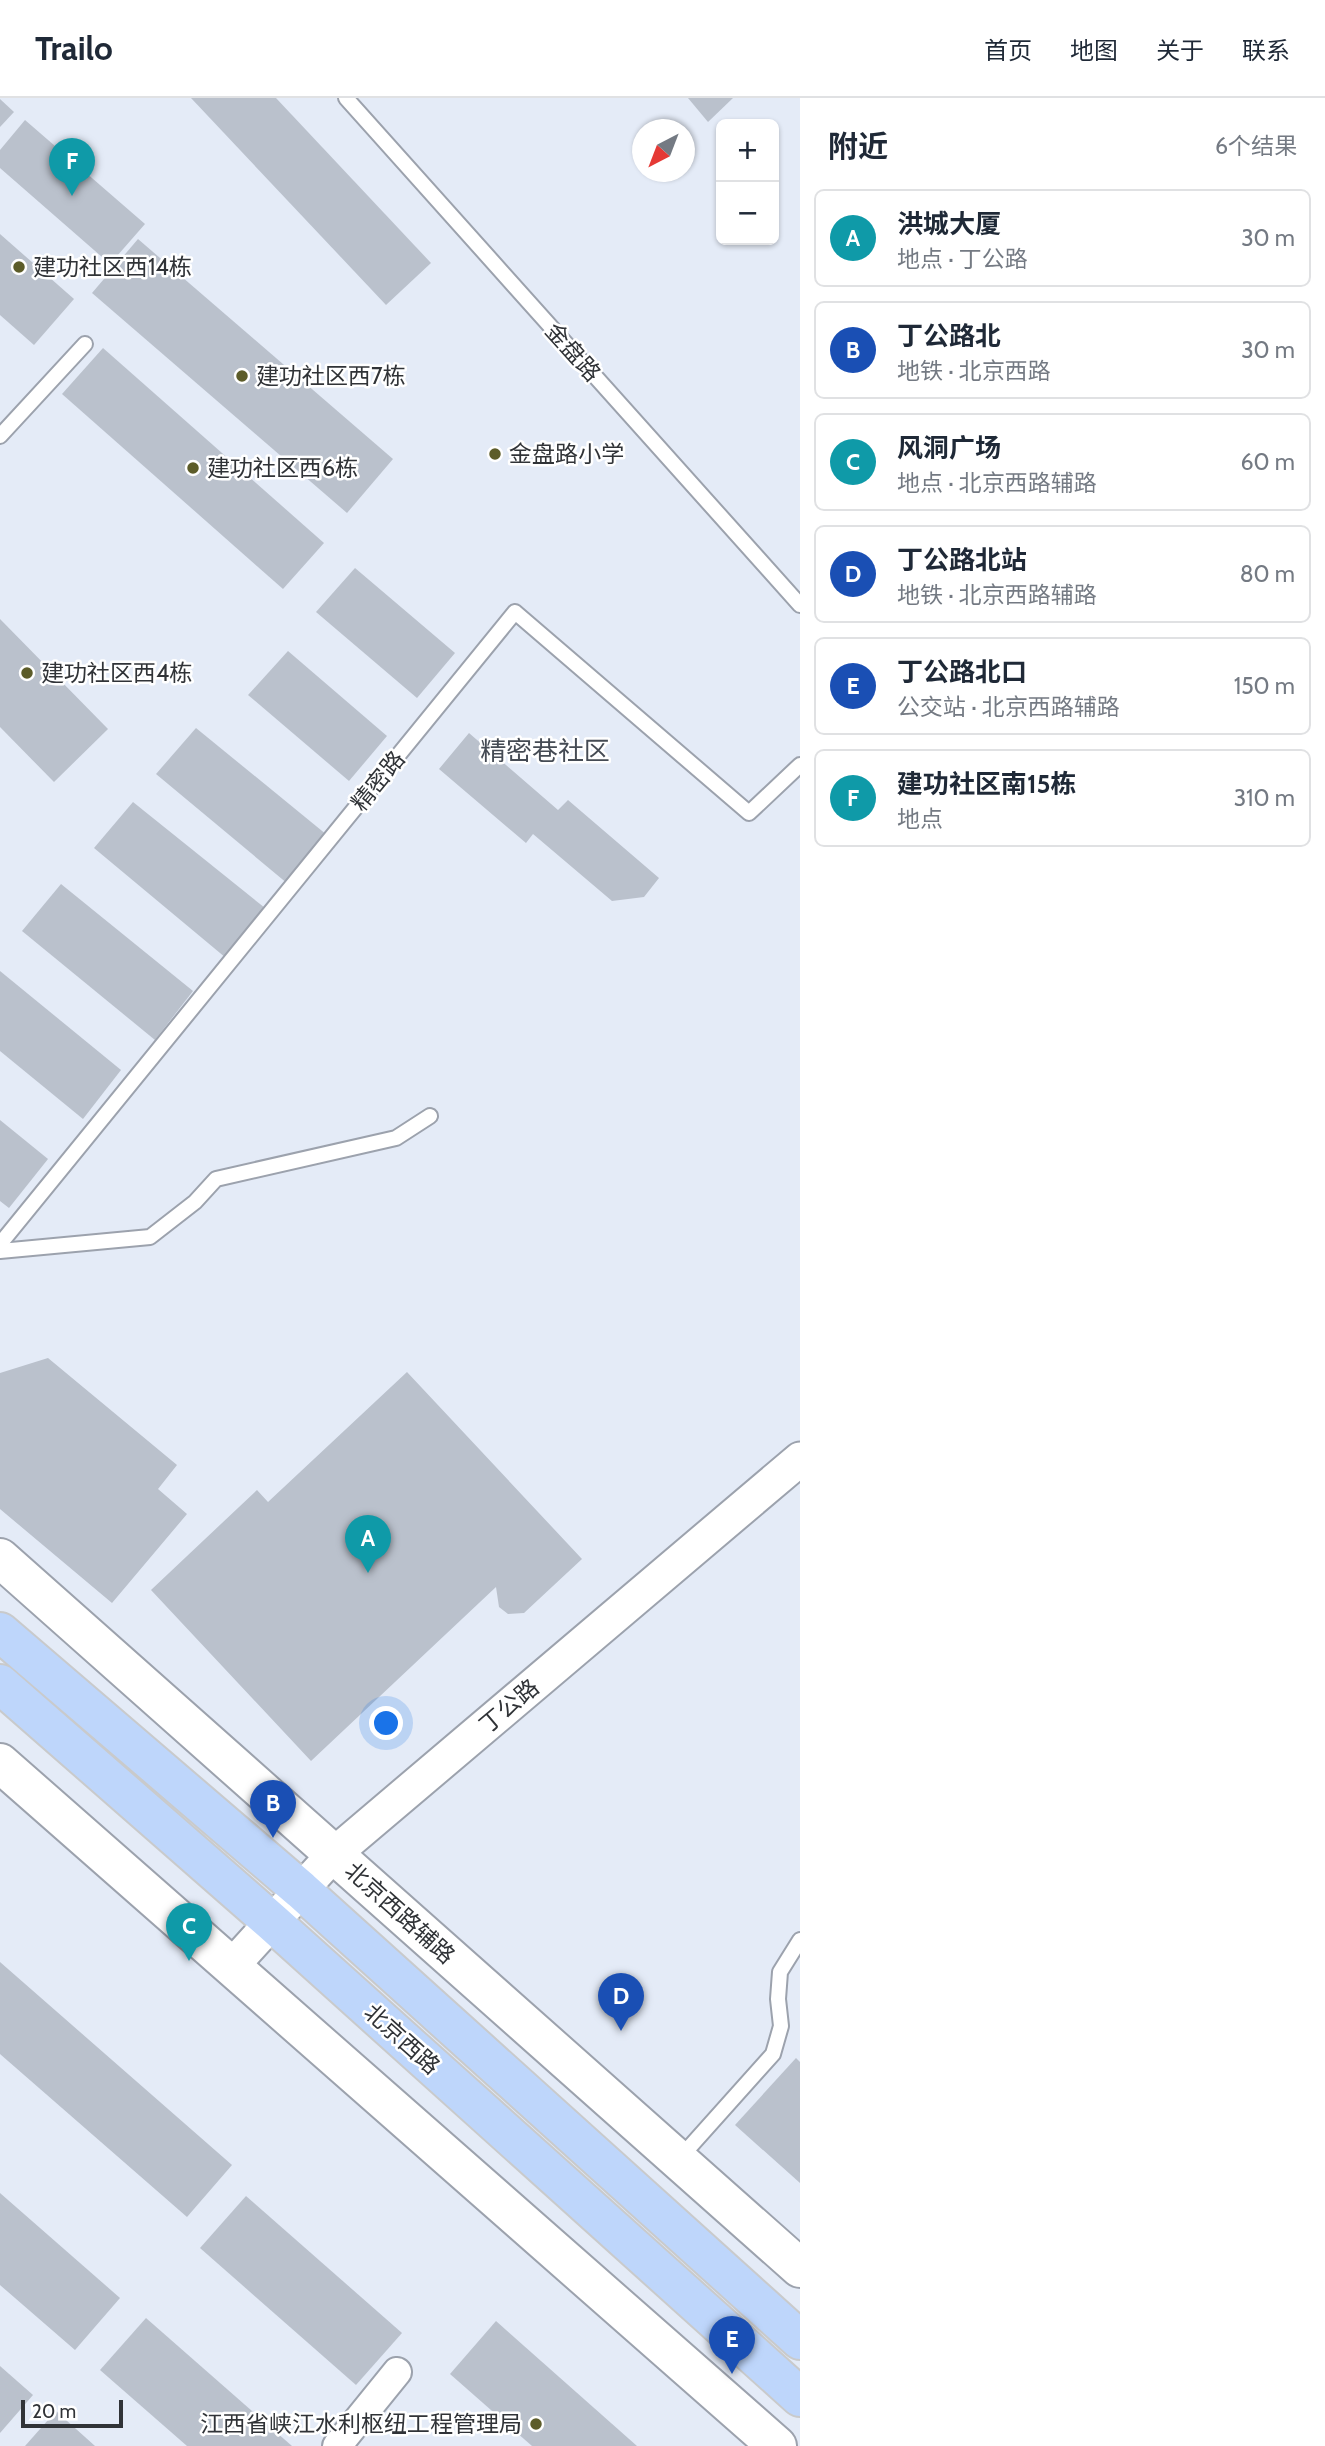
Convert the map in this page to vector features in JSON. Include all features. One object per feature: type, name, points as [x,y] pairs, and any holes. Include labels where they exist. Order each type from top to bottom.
[{"type":"main road","name":"北京西路辅路","points":[[0,1558],[800,2268]]},
{"type":"main road","name":"北京西路","points":[[0,1632],[301,1890],[800,2340]]},
{"type":"main road","name":"北京西路","points":[[0,1684],[272,1922],[800,2397]]},
{"type":"main road","points":[[1,1766],[776,2446]]},
{"type":"street","name":"丁公路","points":[[231,1967],[334,1854],[800,1460]]},
{"type":"street","points":[[337,2446],[397,2372]]},
{"type":"lane","name":"金盘路","points":[[345,98],[800,605]]},
{"type":"lane","points":[[0,436],[85,344]]},
{"type":"lane","name":"精密路","points":[[0,1244],[515,611],[749,813],[800,765]]},
{"type":"lane","points":[[0,1251],[150,1237],[195,1202],[216,1179],[396,1138],[430,1116]]},
{"type":"lane","points":[[678,2160],[773,2054],[781,2026],[778,1999],[780,1972],[800,1940]]},
{"type":"building","points":[[191,98],[276,98],[431,263],[386,305]]},
{"type":"building","points":[[688,98],[733,98],[708,122]]},
{"type":"building","points":[[0,99],[14,112],[0,127]]},
{"type":"building","points":[[25,120],[145,224],[110,264],[0,168],[0,150]]},
{"type":"building","name":"建功社区西14栋","points":[[0,234],[74,299],[34,345],[0,315]]},
{"type":"building","name":"建功社区西7栋","points":[[138,239],[393,459],[347,513],[92,293]]},
{"type":"building","name":"建功社区西6栋","points":[[103,348],[324,543],[283,589],[62,394]]},
{"type":"building","points":[[355,568],[455,653],[417,698],[316,612]]},
{"type":"building","name":"建功社区西4栋","points":[[0,619],[108,729],[54,782],[0,727]]},
{"type":"building","points":[[288,651],[387,736],[349,781],[248,695]]},
{"type":"building","points":[[196,728],[327,835],[288,884],[156,774]]},
{"type":"building","points":[[469,733],[558,810],[568,800],[659,878],[644,897],[612,901],[533,834],[526,843],[439,769]]},
{"type":"building","points":[[133,802],[265,908],[226,958],[94,848]]},
{"type":"building","points":[[61,884],[193,991],[155,1040],[22,931]]},
{"type":"building","points":[[0,971],[121,1070],[83,1119],[0,1051]]},
{"type":"building","points":[[0,1120],[48,1159],[9,1208],[0,1201]]},
{"type":"building","points":[[48,1358],[177,1465],[158,1489],[187,1514],[112,1603],[0,1509],[0,1373]]},
{"type":"building","points":[[407,1372],[582,1559],[524,1613],[508,1614],[499,1607],[496,1587],[311,1761],[151,1590],[257,1490],[268,1502]]},
{"type":"building","points":[[0,1962],[232,2165],[187,2217],[0,2054]]},
{"type":"building","points":[[796,2058],[800,2062],[800,2183],[735,2125]]},
{"type":"building","points":[[0,2193],[120,2298],[75,2350],[0,2285]]},
{"type":"building","points":[[246,2196],[402,2333],[356,2385],[200,2248]]},
{"type":"building","points":[[146,2318],[292,2446],[187,2446],[100,2370]]},
{"type":"building","points":[[496,2321],[637,2446],[532,2446],[450,2374]]},
{"type":"building","points":[[0,2366],[33,2395],[0,2433]]},
{"type":"building","points":[[56,2411],[95,2446],[25,2446]]},
{"type":"place","name":"建功社区南15栋","points":[[72,196]]},
{"type":"place","name":"建功社区西14栋","points":[[19,267]]},
{"type":"place","name":"建功社区西7栋","points":[[242,376]]},
{"type":"place","name":"金盘路小学","points":[[495,454]]},
{"type":"place","name":"建功社区西6栋","points":[[193,468]]},
{"type":"place","name":"建功社区西4栋","points":[[27,673]]},
{"type":"place","name":"洪城大厦","points":[[368,1573]]},
{"type":"place","name":"丁公路北","points":[[273,1838]]},
{"type":"place","name":"风洞广场","points":[[189,1961]]},
{"type":"place","name":"丁公路北站","points":[[621,2031]]},
{"type":"place","name":"丁公路北口","points":[[732,2374]]},
{"type":"place","name":"江西省峡江水利枢纽工程管理局","points":[[536,2424]]},
{"type":"district","name":"精密巷社区","points":[[545,751]]}]
